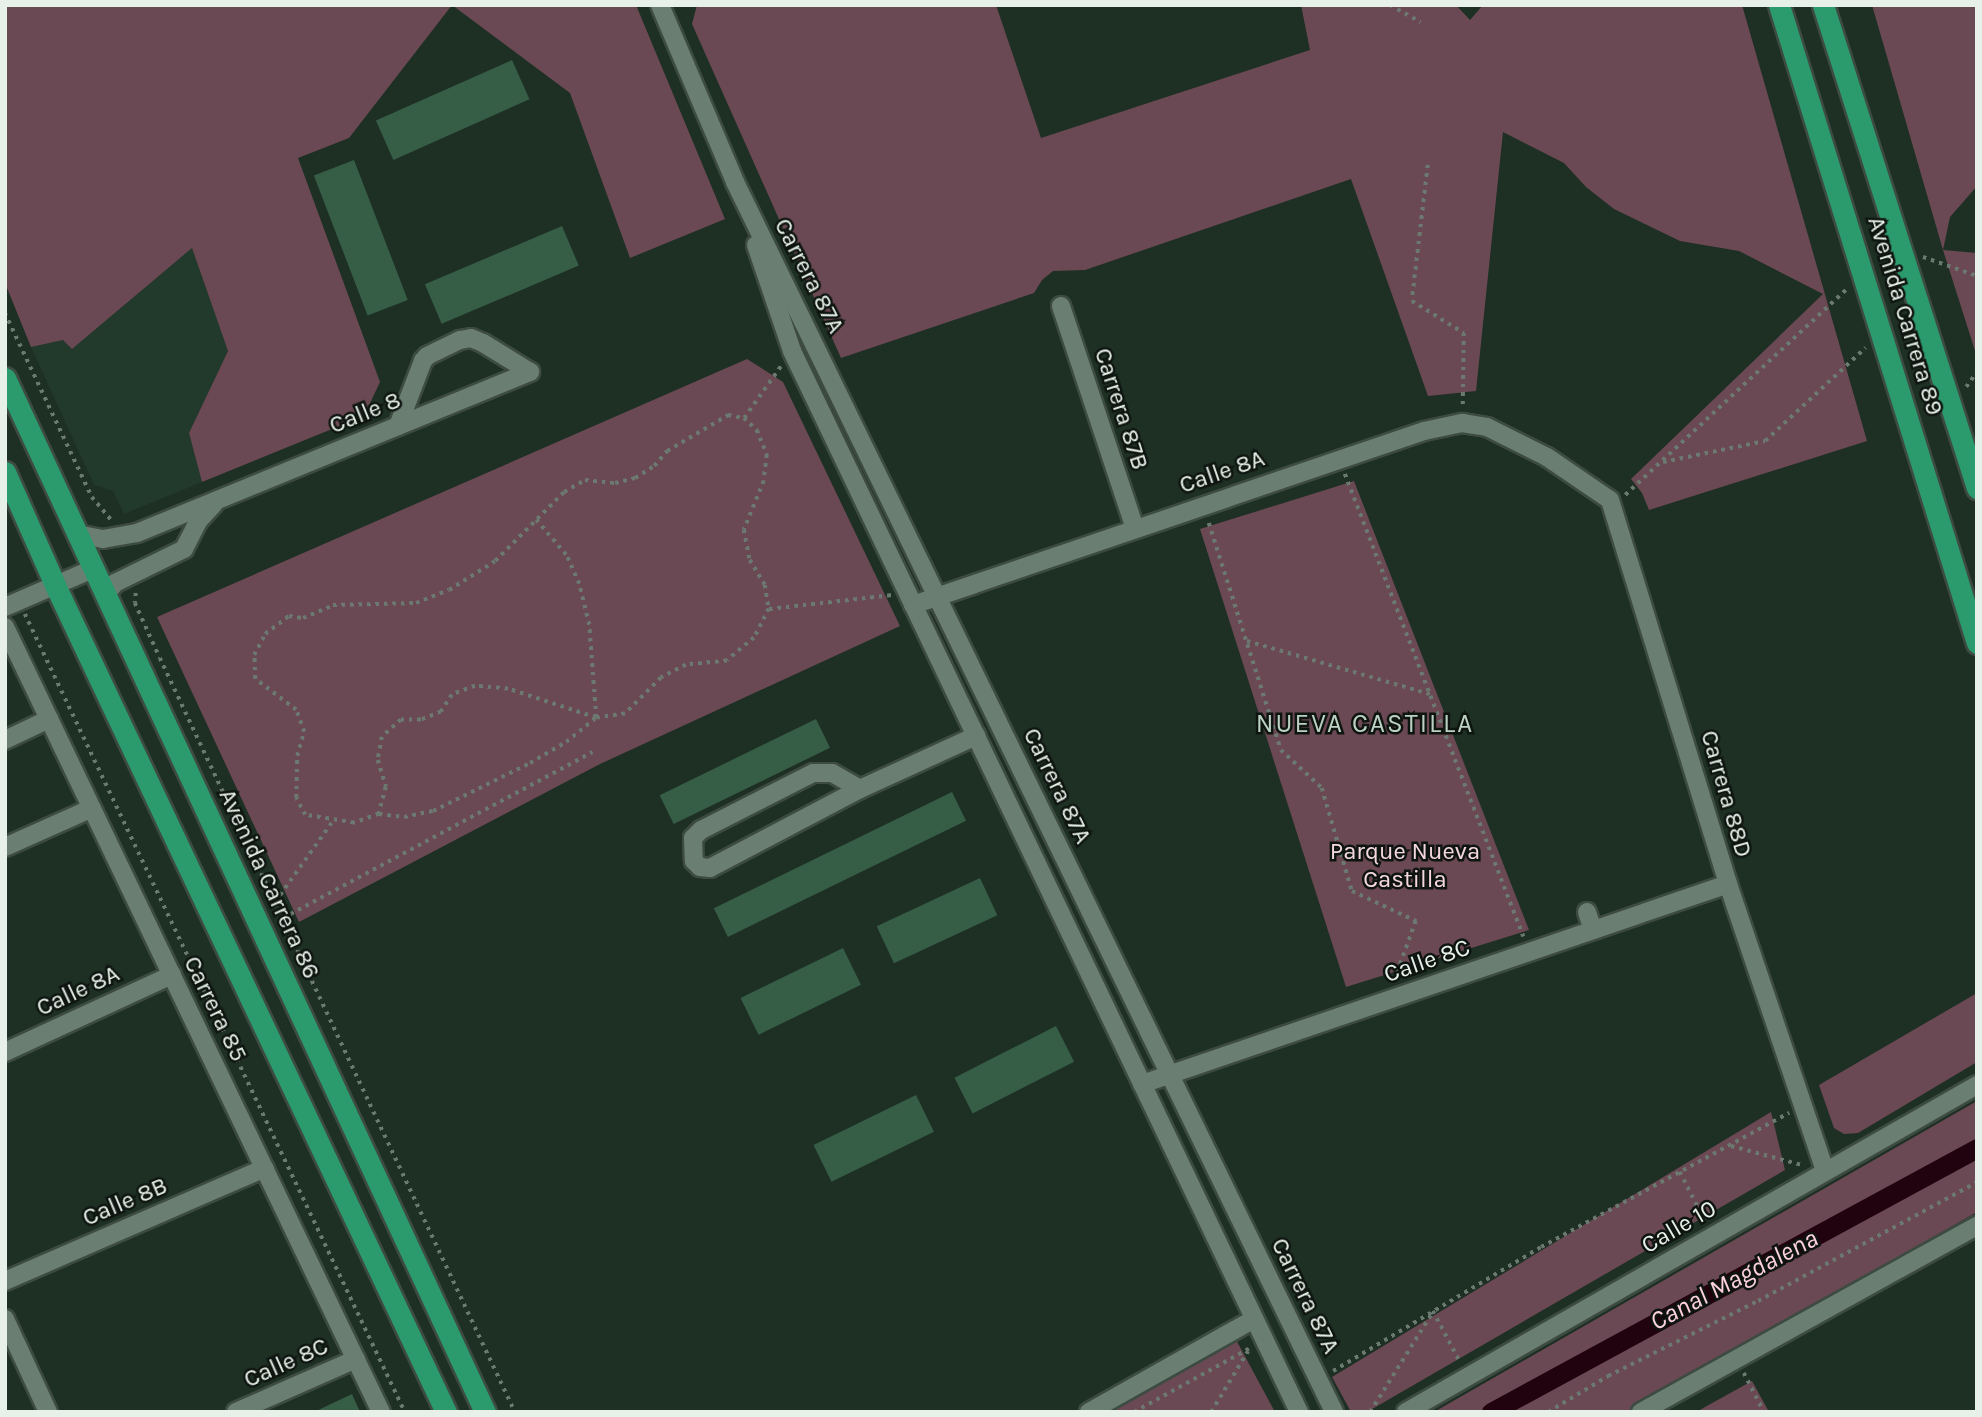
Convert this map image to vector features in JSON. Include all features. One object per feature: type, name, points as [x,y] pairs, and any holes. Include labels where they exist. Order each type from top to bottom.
[{"type":"main road","name":"Avenida Carrera 89","points":[[1779,5],[1977,643]]},
{"type":"main road","name":"Avenida Carrera 89","points":[[1823,5],[1977,488]]},
{"type":"main road","name":"Avenida Carrera 86","points":[[5,378],[485,1412]]},
{"type":"main road","points":[[5,472],[55,585],[446,1412]]},
{"type":"street","name":"Carrera 87A","points":[[660,5],[735,182],[1334,1412]]},
{"type":"street","name":"Carrera 87A","points":[[735,182],[792,351],[1254,1319],[1257,1344],[1298,1412]]},
{"type":"street","name":"Carrera 87B","points":[[1061,306],[1135,528]]},
{"type":"street","name":"Calle 8","points":[[77,534],[96,539],[118,537],[219,500],[530,372],[483,342],[471,338],[460,340],[427,356],[423,361],[398,426]]},
{"type":"street","name":"Calle 8A","points":[[910,599],[937,595],[1424,431],[1462,423],[1487,427],[1547,457]]},
{"type":"street","name":"Carrera 88D","points":[[1547,457],[1610,500],[1728,884],[1825,1171]]},
{"type":"street","name":"Calle 8","points":[[105,596],[115,583],[184,549],[199,520],[219,500]]},
{"type":"street","points":[[12,604],[93,569]]},
{"type":"street","name":"Carrera 85","points":[[5,627],[381,1412]]},
{"type":"street","points":[[5,740],[50,719]]},
{"type":"street","points":[[860,789],[832,773],[813,773],[701,830],[693,838],[694,862],[700,867],[710,868],[860,789],[976,736]]},
{"type":"street","points":[[5,847],[92,808]]},
{"type":"street","name":"Calle 8C","points":[[1142,1084],[1728,884]]},
{"type":"street","points":[[1587,912],[1593,930]]},
{"type":"street","name":"Calle 8A","points":[[5,1052],[172,975]]},
{"type":"street","name":"Calle 10","points":[[1406,1412],[1977,1085]]},
{"type":"street","name":"Calle 8B","points":[[5,1280],[265,1168]]},
{"type":"street","points":[[1641,1412],[1977,1226]]},
{"type":"street","points":[[5,1319],[48,1412]]},
{"type":"street","points":[[1089,1412],[1254,1319]]},
{"type":"street","name":"Calle 8C","points":[[236,1412],[356,1359]]},
{"type":"path","points":[[1390,5],[1421,22]]},
{"type":"path","points":[[1428,165],[1412,301],[1464,332],[1462,423]]},
{"type":"path","points":[[1917,255],[1977,276]]},
{"type":"path","points":[[1628,494],[1850,286]]},
{"type":"path","points":[[5,313],[92,498],[109,516],[118,537]]},
{"type":"path","points":[[1661,462],[1765,441],[1869,345]]},
{"type":"path","points":[[744,418],[792,351]]},
{"type":"path","points":[[1961,394],[1977,372]]},
{"type":"path","points":[[379,814],[386,788],[378,761],[382,737],[401,720],[421,720],[441,712],[452,695],[475,686],[508,689],[596,718],[625,714],[661,678],[686,664],[727,661],[754,638],[769,609],[765,585],[750,560],[744,530],[764,481],[767,455],[757,429],[744,418],[728,415],[695,432],[635,478],[615,483],[585,480],[564,492],[479,574],[438,594],[416,603],[333,605],[303,618],[289,616],[265,634],[254,655],[255,679],[296,710],[304,732],[297,756],[296,798],[305,815],[331,822],[355,823],[379,814],[404,817],[433,811],[530,763],[566,742],[596,718]]},
{"type":"path","points":[[1339,459],[1433,695],[1530,952]]},
{"type":"path","points":[[1204,505],[1281,750],[1322,788],[1352,891],[1416,921],[1387,1001]]},
{"type":"path","points":[[535,520],[566,555],[579,584],[589,625],[596,718]]},
{"type":"path","points":[[134,573],[137,581],[135,604],[515,1412]]},
{"type":"path","points":[[769,609],[910,599]]},
{"type":"path","points":[[12,604],[405,1412]]},
{"type":"path","points":[[1247,641],[1433,695]]},
{"type":"path","points":[[282,918],[592,752]]},
{"type":"path","points":[[275,902],[331,822]]},
{"type":"path","points":[[1318,1380],[1541,1247],[1803,1105]]},
{"type":"path","points":[[1729,1145],[1825,1171]]},
{"type":"path","points":[[1680,1172],[1712,1236]]},
{"type":"path","points":[[1548,1412],[1608,1376],[1758,1301],[1977,1182]]},
{"type":"path","points":[[1433,1311],[1467,1377]]},
{"type":"path","points":[[1370,1412],[1433,1311]]},
{"type":"path","points":[[1134,1412],[1257,1344]]},
{"type":"path","points":[[1211,1412],[1257,1344]]},
{"type":"path","points":[[1737,1359],[1764,1412]]},
{"type":"shaded area","points":[[192,248],[228,351],[189,433],[202,482],[124,514],[113,491],[94,485],[31,347],[63,340],[72,349]]},
{"type":"green space","points":[[5,5],[452,5],[349,138],[298,158],[380,382],[364,416],[202,482],[189,433],[228,351],[192,248],[72,349],[63,340],[31,347],[5,283]]},
{"type":"green space","points":[[452,5],[636,5],[725,219],[630,258],[570,93]]},
{"type":"green space","points":[[697,5],[996,5],[1041,138],[1310,50],[1301,5],[1456,5],[1470,20],[1483,5],[1742,5],[1867,441],[1649,510],[1642,493],[1631,479],[1823,294],[1739,251],[1680,241],[1614,209],[1586,187],[1564,163],[1503,132],[1476,391],[1428,396],[1351,179],[1085,270],[1053,271],[1042,280],[1034,293],[841,358],[692,24]]},
{"type":"green space","points":[[1872,5],[1977,5],[1977,186],[1950,217],[1943,250]]},
{"type":"green space","points":[[1943,250],[1977,253],[1977,357]]},
{"type":"green space","points":[[747,359],[783,382],[900,626],[600,764],[299,922],[157,617]]},
{"type":"green space","name":"Parque Nueva Castilla","points":[[1354,481],[1529,930],[1346,987],[1200,529]]},
{"type":"green space","points":[[1977,993],[1977,1062],[1858,1133],[1844,1134],[1834,1128],[1819,1085]]},
{"type":"green space","points":[[1977,1101],[1977,1212],[1626,1412],[1434,1412]]},
{"type":"green space","points":[[1771,1112],[1785,1170],[1367,1412],[1351,1412],[1332,1377]]},
{"type":"green space","points":[[1234,1336],[1275,1412],[1093,1412]]},
{"type":"green space","points":[[1752,1381],[1769,1412],[1696,1412]]},
{"type":"building","points":[[512,60],[529,99],[393,160],[376,121]]},
{"type":"building","points":[[354,160],[408,300],[368,315],[314,175]]},
{"type":"building","points":[[562,226],[579,266],[442,324],[425,284]]},
{"type":"building","points":[[816,719],[830,748],[674,824],[660,795]]},
{"type":"building","points":[[952,792],[966,821],[728,937],[714,908]]},
{"type":"building","points":[[980,878],[997,915],[894,963],[877,926]]},
{"type":"building","points":[[843,948],[861,985],[759,1035],[741,998]]},
{"type":"building","points":[[1056,1026],[1074,1062],[973,1113],[954,1078]]},
{"type":"building","points":[[916,1095],[934,1132],[832,1182],[814,1145]]},
{"type":"building","points":[[352,1394],[360,1412],[314,1412]]},
{"type":"waterway","name":"Canal Magdalena","points":[[1491,1412],[1977,1148]]},
{"type":"district","name":"NUEVA CASTILLA","points":[[1365,724]]}]
